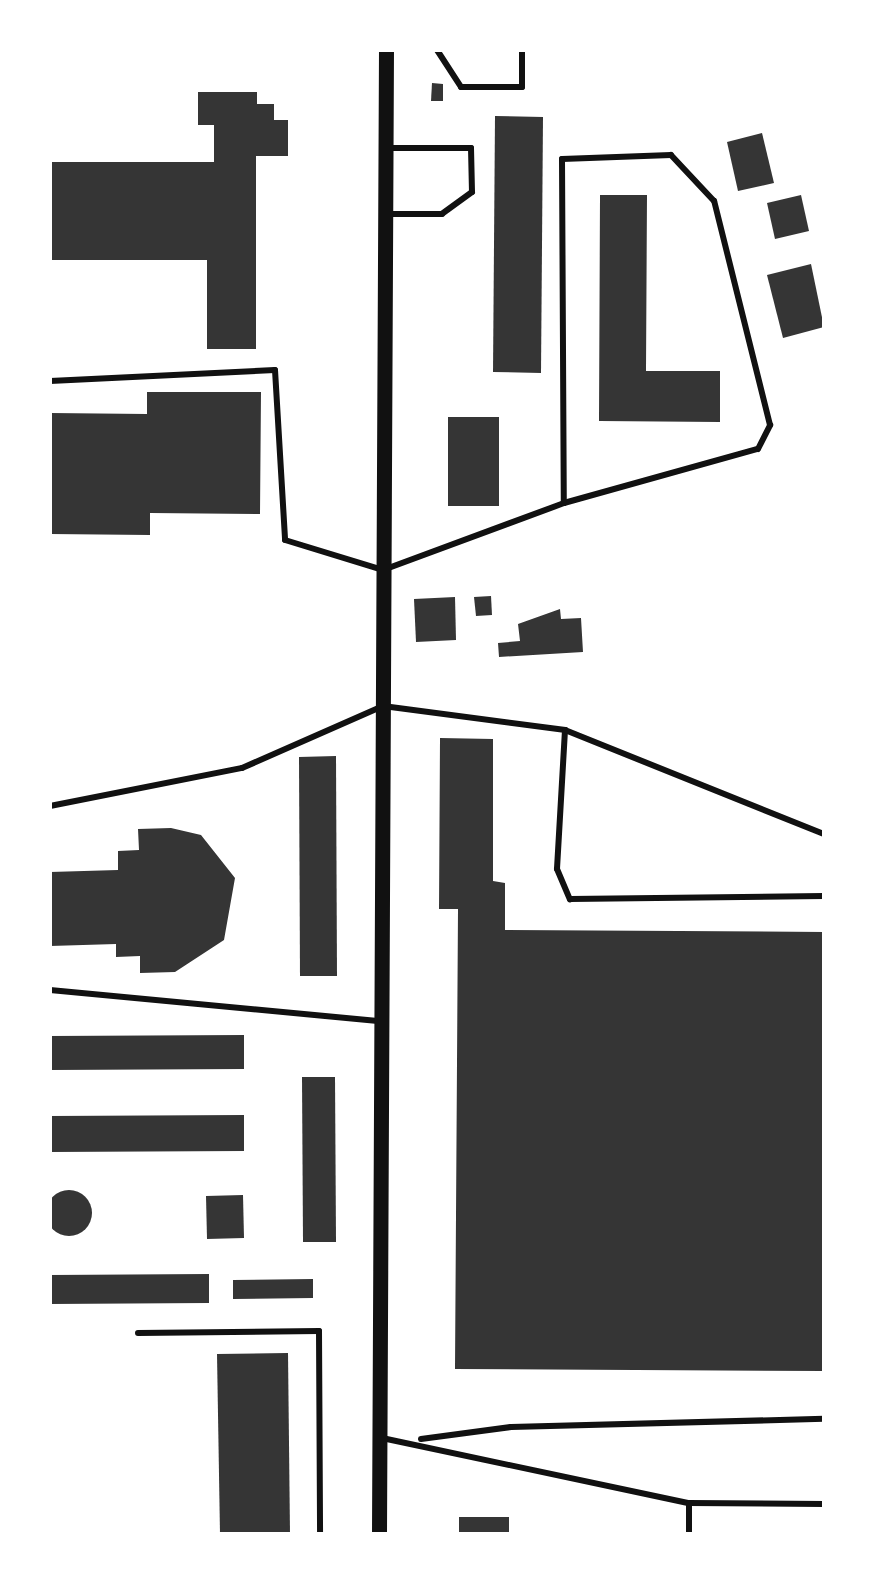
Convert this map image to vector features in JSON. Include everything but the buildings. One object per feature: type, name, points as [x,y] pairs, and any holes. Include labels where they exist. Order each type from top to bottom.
[{"type":"street","points":[[378,1534],[386,50]]},
{"type":"lane","points":[[437,50],[461,88],[522,88],[522,50]]},
{"type":"lane","points":[[384,214],[442,214],[472,192],[472,148],[385,148]]},
{"type":"lane","points":[[50,381],[275,370],[285,540],[383,570],[564,503],[758,449],[770,425],[714,201],[671,155],[562,159],[564,503]]},
{"type":"lane","points":[[50,806],[242,768],[383,706],[565,730],[824,834]]},
{"type":"lane","points":[[565,730],[557,869],[570,899],[824,896]]},
{"type":"lane","points":[[50,990],[382,1021]]},
{"type":"lane","points":[[138,1332],[319,1331],[320,1534]]},
{"type":"lane","points":[[416,1440],[511,1428],[824,1419]]},
{"type":"lane","points":[[379,1438],[416,1440],[689,1503],[824,1504]]},
{"type":"lane","points":[[689,1503],[689,1534]]}]
